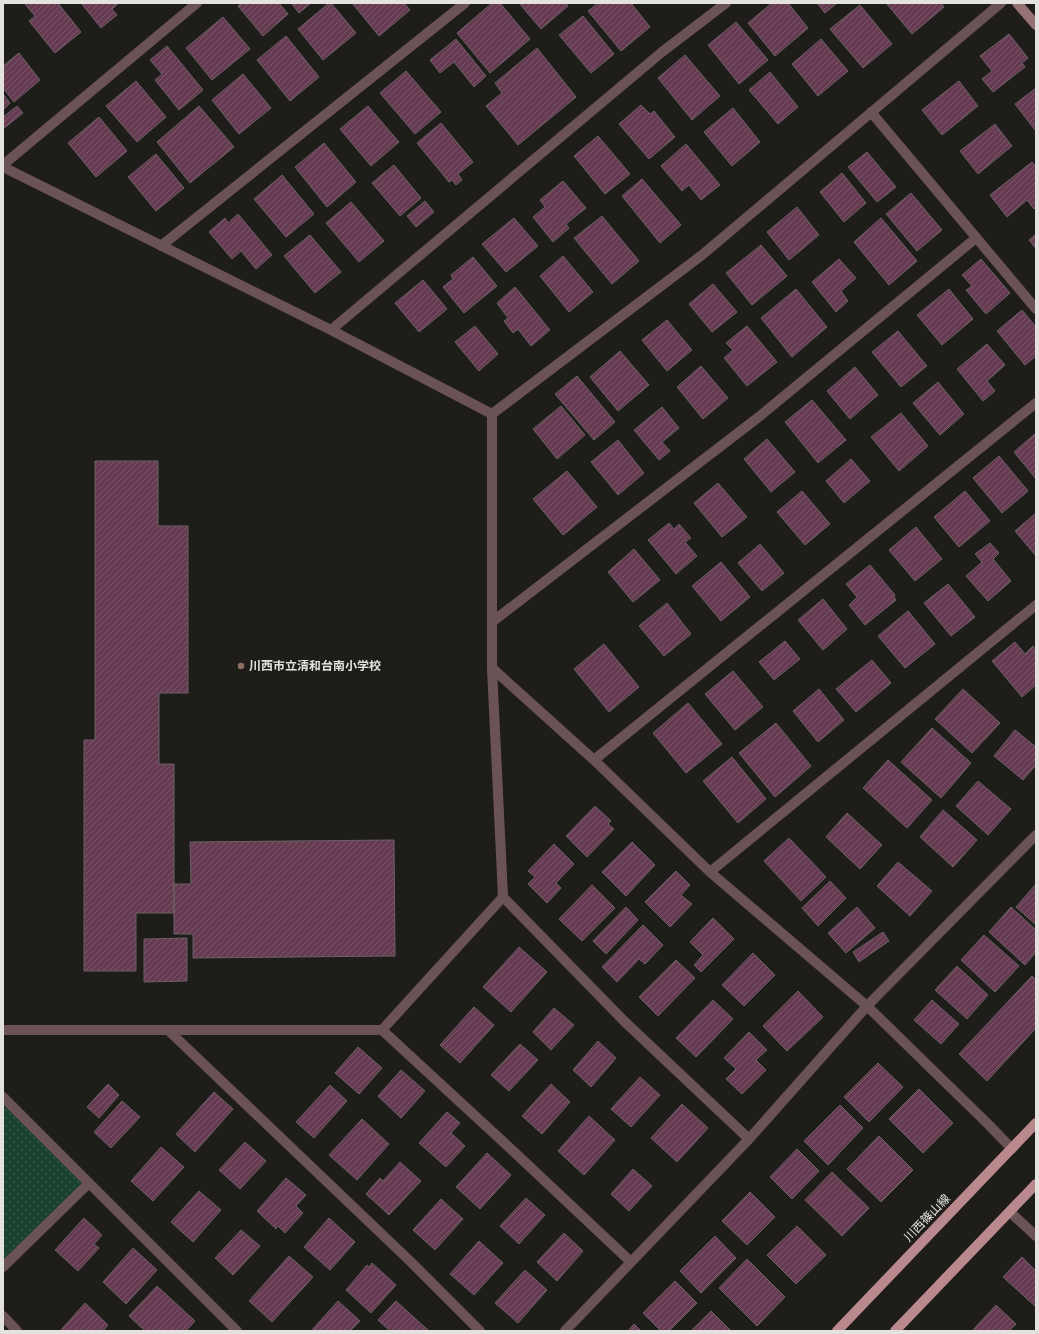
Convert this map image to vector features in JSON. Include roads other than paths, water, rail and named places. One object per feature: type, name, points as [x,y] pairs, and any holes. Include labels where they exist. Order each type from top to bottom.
[{"type":"main road","name":"川西篠山線","points":[[837,1331],[1036,1123]]},
{"type":"main road","points":[[895,1331],[1036,1184]]},
{"type":"street","points":[[197,3],[3,166],[331,330],[492,414]]},
{"type":"street","points":[[161,246],[465,3]]},
{"type":"street","points":[[331,330],[662,52],[726,3]]},
{"type":"street","points":[[492,414],[702,255],[1001,3]]},
{"type":"street","points":[[1017,3],[1036,25]]},
{"type":"street","points":[[871,112],[1036,309]]},
{"type":"street","points":[[492,622],[760,416],[976,238]]},
{"type":"street","points":[[594,760],[1036,403]]},
{"type":"street","points":[[492,414],[492,668],[503,897],[625,1022],[749,1139]]},
{"type":"street","points":[[710,872],[1036,605]]},
{"type":"street","points":[[492,668],[594,760],[710,872],[866,1006],[1012,1149]]},
{"type":"street","points":[[565,1331],[749,1139],[866,1006],[1036,835]]},
{"type":"street","points":[[382,1030],[503,897]]},
{"type":"street","points":[[3,1030],[382,1030],[631,1262]]},
{"type":"street","points":[[168,1030],[411,1262],[480,1331]]},
{"type":"street","points":[[3,1097],[237,1331]]},
{"type":"street","points":[[3,1267],[89,1183]]},
{"type":"street","points":[[1010,1212],[1036,1236]]},
{"type":"street","points":[[3,1316],[16,1331]]},
{"type":"place","name":"川西市立清和台南小学校","points":[[241,666]]}]
